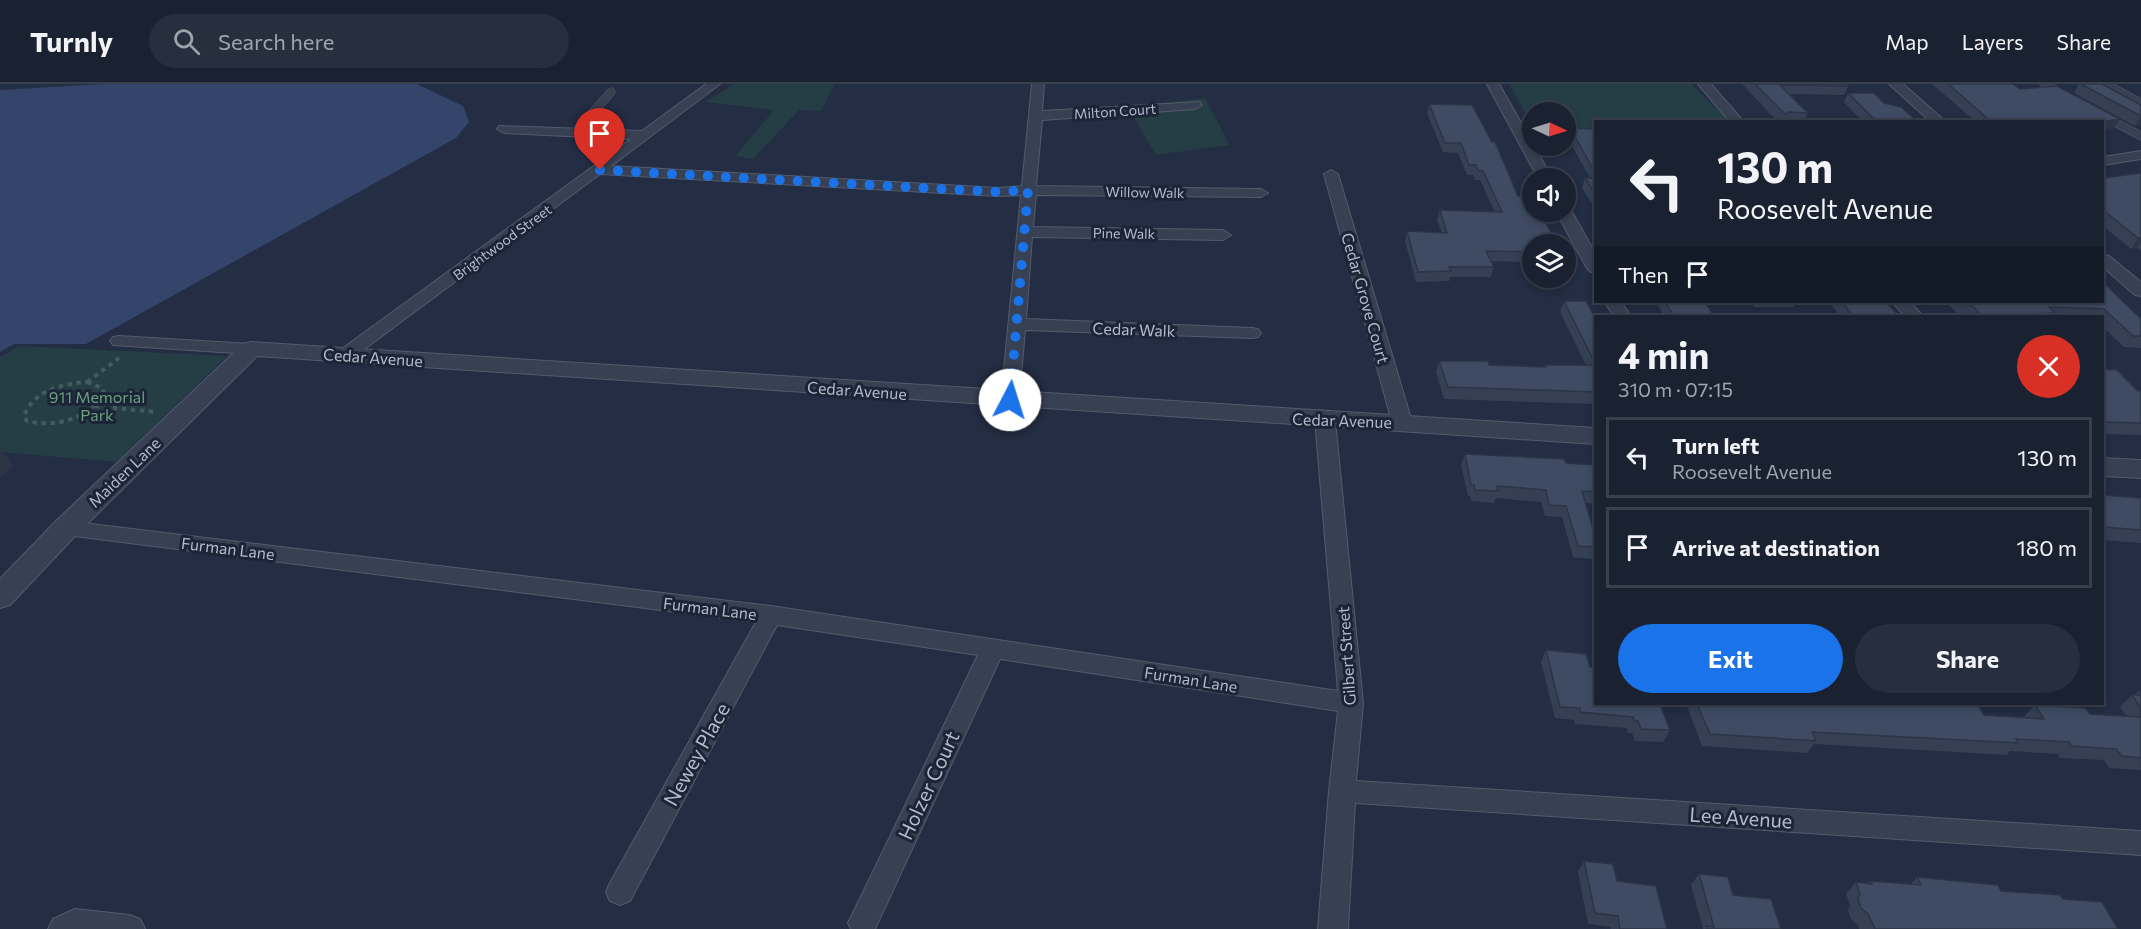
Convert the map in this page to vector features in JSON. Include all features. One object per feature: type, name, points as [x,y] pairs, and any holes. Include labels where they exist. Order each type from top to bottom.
[{"type":"street","name":"Brightwood Street","points":[[345,355],[600,170],[714,84]]},
{"type":"street","points":[[1010,400],[1038,84]]},
{"type":"street","points":[[1493,84],[1539,168]]},
{"type":"street","points":[[1704,84],[1736,120]]},
{"type":"street","points":[[1895,84],[1938,120]]},
{"type":"street","name":"Milton Court","points":[[1034,116],[1195,105]]},
{"type":"street","points":[[504,129],[646,135]]},
{"type":"street","points":[[2104,161],[2141,155]]},
{"type":"street","name":"Willow Walk","points":[[600,170],[998,192],[1028,190],[1261,193]]},
{"type":"street","name":"Cedar Grove Court","points":[[1331,174],[1402,422]]},
{"type":"street","points":[[1570,222],[1594,266]]},
{"type":"street","name":"Pine Walk","points":[[1024,232],[1223,235]]},
{"type":"street","points":[[2104,260],[2141,291]]},
{"type":"street","points":[[1902,303],[1913,315]]},
{"type":"street","name":"Cedar Walk","points":[[1016,324],[1252,333]]},
{"type":"street","name":"Cedar Avenue","points":[[119,341],[1594,436]]},
{"type":"street","name":"Maiden Lane","points":[[0,597],[66,528],[251,349]]},
{"type":"street","name":"Gilbert Street","points":[[1325,420],[1351,703],[1342,791],[1333,929]]},
{"type":"street","points":[[2104,467],[2141,470]]},
{"type":"street","name":"Furman Lane","points":[[66,528],[771,615],[1351,703]]},
{"type":"street","name":"Newey Place","points":[[620,892],[771,615]]},
{"type":"street","name":"Holzer Court","points":[[863,923],[993,648]]},
{"type":"street","name":"Lee Avenue","points":[[1342,791],[2141,843]]},
{"type":"street","points":[[63,929],[75,923],[130,929]]},
{"type":"lane","points":[[2044,84],[2070,98]]},
{"type":"lane","points":[[2105,84],[2141,103]]},
{"type":"lane","points":[[575,132],[611,92]]},
{"type":"lane","points":[[2097,112],[2141,136]]},
{"type":"path","points":[[87,382],[96,384],[102,388],[104,393],[94,406],[71,418],[45,424],[27,421],[24,416],[30,403],[51,390],[87,382],[139,342]]},
{"type":"path","points":[[94,406],[172,413],[195,403]]},
{"type":"green space","points":[[734,84],[835,84],[821,111],[799,110],[753,159],[735,156],[774,110],[705,102]]},
{"type":"green space","points":[[1509,84],[1691,84],[1728,120],[1594,120],[1594,129],[1576,128],[1576,102],[1522,102],[1522,107]]},
{"type":"green space","points":[[1205,98],[1230,145],[1156,155],[1128,107]]},
{"type":"green space","name":"911 Memorial Park","points":[[19,346],[227,356],[117,462],[0,452],[0,357]]},
{"type":"water","points":[[103,84],[417,84],[463,106],[469,122],[456,138],[86,344],[14,344],[0,352],[0,90]]},
{"type":"building","points":[[1755,84],[1847,84],[1848,86],[1780,85],[1808,113],[1788,112],[1786,115]]},
{"type":"building","points":[[1948,84],[2013,84],[2020,89],[2057,86],[2120,119],[2104,121],[1990,120]]},
{"type":"building","points":[[2081,84],[2102,84],[2141,105],[2141,116]]},
{"type":"building","points":[[1848,93],[1874,93],[1884,103],[1901,107],[1916,120],[1838,120],[1874,119]]},
{"type":"building","points":[[1429,104],[1472,105],[1492,142],[1495,142],[1518,196],[1522,196],[1522,222],[1546,222],[1552,234],[1522,234],[1522,252],[1486,251],[1494,267],[1449,267],[1451,271],[1418,272],[1407,231],[1447,233],[1440,210],[1502,212],[1483,171],[1478,171],[1476,165],[1469,165],[1461,143],[1445,143]]},
{"type":"building","points":[[1576,128],[1594,129],[1594,170],[1576,139]]},
{"type":"building","points":[[2141,173],[2141,238],[2104,211],[2104,178]]},
{"type":"building","points":[[1585,178],[1594,178],[1594,192]]},
{"type":"building","points":[[2104,283],[2141,319],[2141,336],[2133,336],[2104,309],[2049,307],[2056,313],[1981,315],[1972,305],[1964,303],[2104,303]]},
{"type":"building","points":[[1564,301],[1586,301],[1594,316],[1594,361]]},
{"type":"building","points":[[1666,303],[1706,303],[1713,315],[1673,315]]},
{"type":"building","points":[[1843,303],[1887,303],[1898,315],[1852,315]]},
{"type":"building","points":[[1439,361],[1488,361],[1489,365],[1546,367],[1545,365],[1594,365],[1594,392],[1448,387]]},
{"type":"building","points":[[2104,369],[2117,370],[2138,391],[2141,391],[2141,423],[2104,422]]},
{"type":"building","points":[[1465,454],[1564,459],[1566,463],[1594,465],[1594,492],[1582,491],[1594,532],[1594,547],[1578,546],[1566,506],[1549,505],[1546,490],[1497,486],[1498,491],[1475,490],[1474,485],[1471,485]]},
{"type":"building","points":[[2104,495],[2141,498],[2141,530],[2104,527]]},
{"type":"building","points":[[1546,650],[1586,654],[1590,667],[1594,668],[1594,705],[1660,705],[1670,730],[1641,729],[1638,721],[1635,721],[1633,717],[1581,712],[1580,708],[1560,707]]},
{"type":"building","points":[[2132,695],[2141,695],[2141,708]]},
{"type":"building","points":[[1697,705],[1978,705],[1984,715],[2044,719],[2035,705],[2085,708],[2090,714],[2141,717],[2141,758],[2122,756],[2116,749],[2071,746],[2069,742],[2016,739],[2018,743],[1812,732],[1816,741],[1710,734]]},
{"type":"building","points":[[1584,861],[1613,864],[1617,881],[1656,886],[1667,929],[1620,929],[1618,916],[1595,913]]},
{"type":"building","points":[[1699,874],[1728,877],[1733,895],[1771,899],[1781,929],[1707,929],[1707,926],[1714,927]]},
{"type":"building","points":[[1917,877],[1998,885],[2001,891],[2060,895],[2063,899],[2102,902],[2118,929],[1875,929],[1868,914],[1861,908],[1856,882],[1921,885]]},
{"type":"route","points":[[600,170],[998,192],[1028,190],[1010,400]]}]
